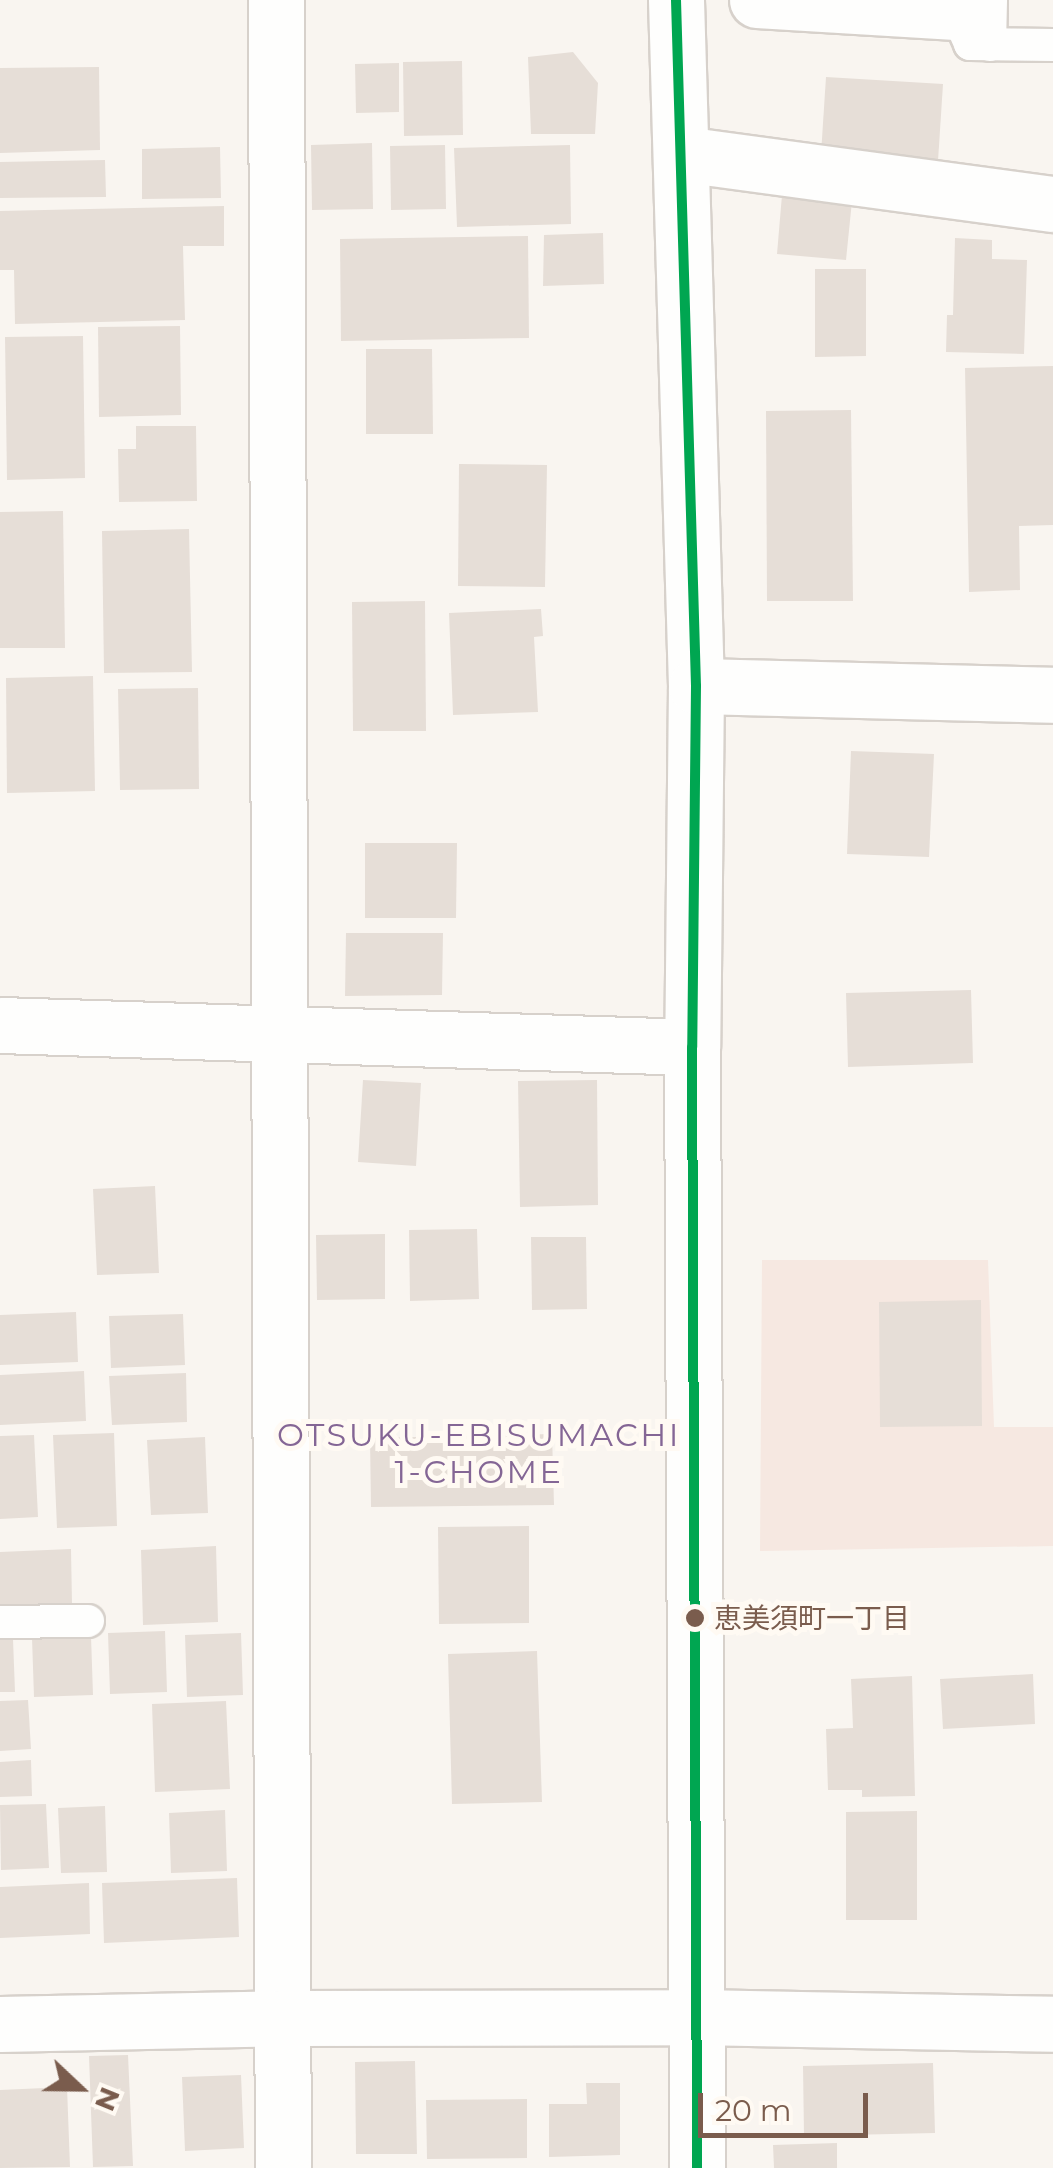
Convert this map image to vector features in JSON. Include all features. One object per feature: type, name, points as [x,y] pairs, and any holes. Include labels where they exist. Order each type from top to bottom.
[{"type":"street","points":[[276,0],[283,2168]]},
{"type":"street","points":[[676,0],[696,686],[692,1046],[698,2168]]},
{"type":"street","points":[[757,0],[979,19]]},
{"type":"street","points":[[682,154],[1053,204]]},
{"type":"street","points":[[696,686],[1053,695]]},
{"type":"street","points":[[0,1025],[692,1046]]},
{"type":"street","points":[[0,2024],[280,2018],[696,2017],[1053,2024]]},
{"type":"lane","points":[[979,19],[1053,45]]},
{"type":"lane","points":[[0,1622],[88,1621]]},
{"type":"shaded area","points":[[762,1260],[988,1260],[994,1427],[1053,1427],[1053,1546],[760,1551]]},
{"type":"building","points":[[573,52],[598,83],[595,134],[531,134],[528,57]]},
{"type":"building","points":[[462,61],[463,135],[404,136],[403,62]]},
{"type":"building","points":[[399,63],[399,112],[356,113],[355,64]]},
{"type":"building","points":[[99,67],[100,150],[0,153],[0,68]]},
{"type":"building","points":[[826,77],[943,84],[938,161],[821,154]]},
{"type":"building","points":[[372,143],[373,209],[312,210],[311,145]]},
{"type":"building","points":[[445,145],[446,209],[391,210],[390,146]]},
{"type":"building","points":[[570,145],[571,224],[457,227],[454,148]]},
{"type":"building","points":[[220,147],[221,198],[142,199],[142,149]]},
{"type":"building","points":[[105,160],[106,197],[0,198],[0,162]]},
{"type":"building","points":[[782,195],[852,201],[846,260],[777,254]]},
{"type":"building","points":[[224,206],[224,246],[183,246],[185,320],[15,324],[14,270],[0,270],[0,211]]},
{"type":"building","points":[[603,233],[604,284],[543,286],[544,235]]},
{"type":"building","points":[[528,236],[529,338],[341,341],[340,239]]},
{"type":"building","points":[[955,238],[992,240],[992,259],[1027,260],[1024,354],[946,352],[947,315],[953,315]]},
{"type":"building","points":[[815,269],[866,269],[866,356],[815,357]]},
{"type":"building","points":[[180,326],[181,415],[99,417],[98,327]]},
{"type":"building","points":[[83,336],[85,478],[7,480],[5,337]]},
{"type":"building","points":[[366,349],[432,349],[433,434],[366,434]]},
{"type":"building","points":[[1053,366],[1053,525],[1019,526],[1020,590],[969,592],[965,368]]},
{"type":"building","points":[[851,410],[853,601],[767,601],[766,411]]},
{"type":"building","points":[[136,426],[196,426],[197,501],[119,502],[118,449],[136,449]]},
{"type":"building","points":[[459,464],[547,465],[545,587],[458,586]]},
{"type":"building","points":[[63,511],[65,648],[0,648],[0,512]]},
{"type":"building","points":[[189,529],[192,672],[104,673],[102,531]]},
{"type":"building","points":[[425,601],[426,731],[353,731],[352,602]]},
{"type":"building","points":[[541,609],[543,636],[534,637],[538,712],[453,715],[449,613]]},
{"type":"building","points":[[93,676],[95,791],[7,793],[6,678]]},
{"type":"building","points":[[198,688],[199,789],[120,790],[118,689]]},
{"type":"building","points":[[851,751],[934,754],[929,857],[847,854]]},
{"type":"building","points":[[365,843],[457,843],[456,918],[365,918]]},
{"type":"building","points":[[346,933],[443,933],[442,995],[345,996]]},
{"type":"building","points":[[971,990],[973,1063],[848,1067],[846,993]]},
{"type":"building","points":[[363,1080],[421,1083],[416,1166],[358,1162]]},
{"type":"building","points":[[597,1080],[598,1205],[520,1207],[518,1081]]},
{"type":"building","points":[[155,1186],[159,1273],[97,1275],[93,1189]]},
{"type":"building","points":[[477,1229],[479,1299],[410,1301],[409,1230]]},
{"type":"building","points":[[385,1234],[385,1299],[317,1300],[316,1235]]},
{"type":"building","points":[[531,1237],[586,1237],[587,1309],[532,1310]]},
{"type":"building","points":[[981,1300],[982,1426],[880,1427],[879,1302]]},
{"type":"building","points":[[76,1312],[78,1362],[0,1365],[0,1315]]},
{"type":"building","points":[[183,1314],[185,1365],[111,1368],[109,1316]]},
{"type":"building","points":[[84,1371],[86,1421],[0,1425],[0,1375]]},
{"type":"building","points":[[186,1373],[187,1422],[112,1425],[109,1376]]},
{"type":"building","points":[[114,1433],[117,1526],[57,1528],[53,1435]]},
{"type":"building","points":[[552,1434],[554,1505],[371,1507],[370,1438]]},
{"type":"building","points":[[34,1435],[38,1517],[0,1519],[0,1436]]},
{"type":"building","points":[[205,1437],[208,1513],[151,1515],[147,1440]]},
{"type":"building","points":[[529,1526],[529,1623],[439,1624],[438,1527]]},
{"type":"building","points":[[216,1546],[218,1622],[143,1625],[141,1550]]},
{"type":"building","points":[[71,1549],[72,1604],[0,1606],[0,1552]]},
{"type":"building","points":[[165,1631],[167,1692],[110,1694],[108,1633]]},
{"type":"building","points":[[241,1633],[243,1695],[187,1697],[185,1635]]},
{"type":"building","points":[[91,1636],[93,1695],[34,1697],[32,1638]]},
{"type":"building","points":[[0,1639],[13,1639],[15,1692],[0,1692]]},
{"type":"building","points":[[537,1651],[542,1802],[452,1804],[448,1654]]},
{"type":"building","points":[[1033,1674],[1035,1724],[943,1729],[940,1679]]},
{"type":"building","points":[[912,1676],[915,1796],[862,1797],[862,1790],[828,1790],[826,1729],[853,1728],[851,1679]]},
{"type":"building","points":[[28,1700],[31,1749],[0,1751],[0,1701]]},
{"type":"building","points":[[226,1701],[230,1789],[155,1792],[152,1704]]},
{"type":"building","points":[[31,1760],[32,1796],[0,1797],[0,1762]]},
{"type":"building","points":[[46,1804],[49,1868],[1,1870],[0,1805]]},
{"type":"building","points":[[105,1806],[107,1872],[61,1873],[58,1808]]},
{"type":"building","points":[[225,1810],[227,1871],[171,1873],[169,1813]]},
{"type":"building","points":[[917,1811],[917,1920],[846,1920],[846,1812]]},
{"type":"building","points":[[237,1878],[239,1937],[104,1943],[102,1883]]},
{"type":"building","points":[[89,1883],[90,1934],[0,1938],[0,1887]]},
{"type":"building","points":[[128,2055],[133,2166],[93,2167],[89,2056]]},
{"type":"building","points":[[415,2061],[417,2154],[356,2154],[355,2062]]},
{"type":"building","points":[[933,2063],[935,2133],[804,2136],[803,2066]]},
{"type":"building","points":[[241,2075],[244,2148],[185,2151],[182,2077]]},
{"type":"building","points":[[586,2083],[620,2083],[620,2155],[549,2157],[549,2104],[587,2104]]},
{"type":"building","points":[[67,2087],[70,2167],[0,2168],[0,2090]]},
{"type":"building","points":[[527,2099],[527,2158],[427,2159],[426,2100]]},
{"type":"building","points":[[837,2143],[837,2168],[774,2168],[773,2145]]},
{"type":"transit line","points":[[676,0],[696,686],[692,1047],[697,2168]]},
{"type":"place","name":"恵美須町一丁目","points":[[695,1618]]},
{"type":"district","name":"OTSUKU-EBISUMACHI 1-CHOME","points":[[479,1454]]}]
